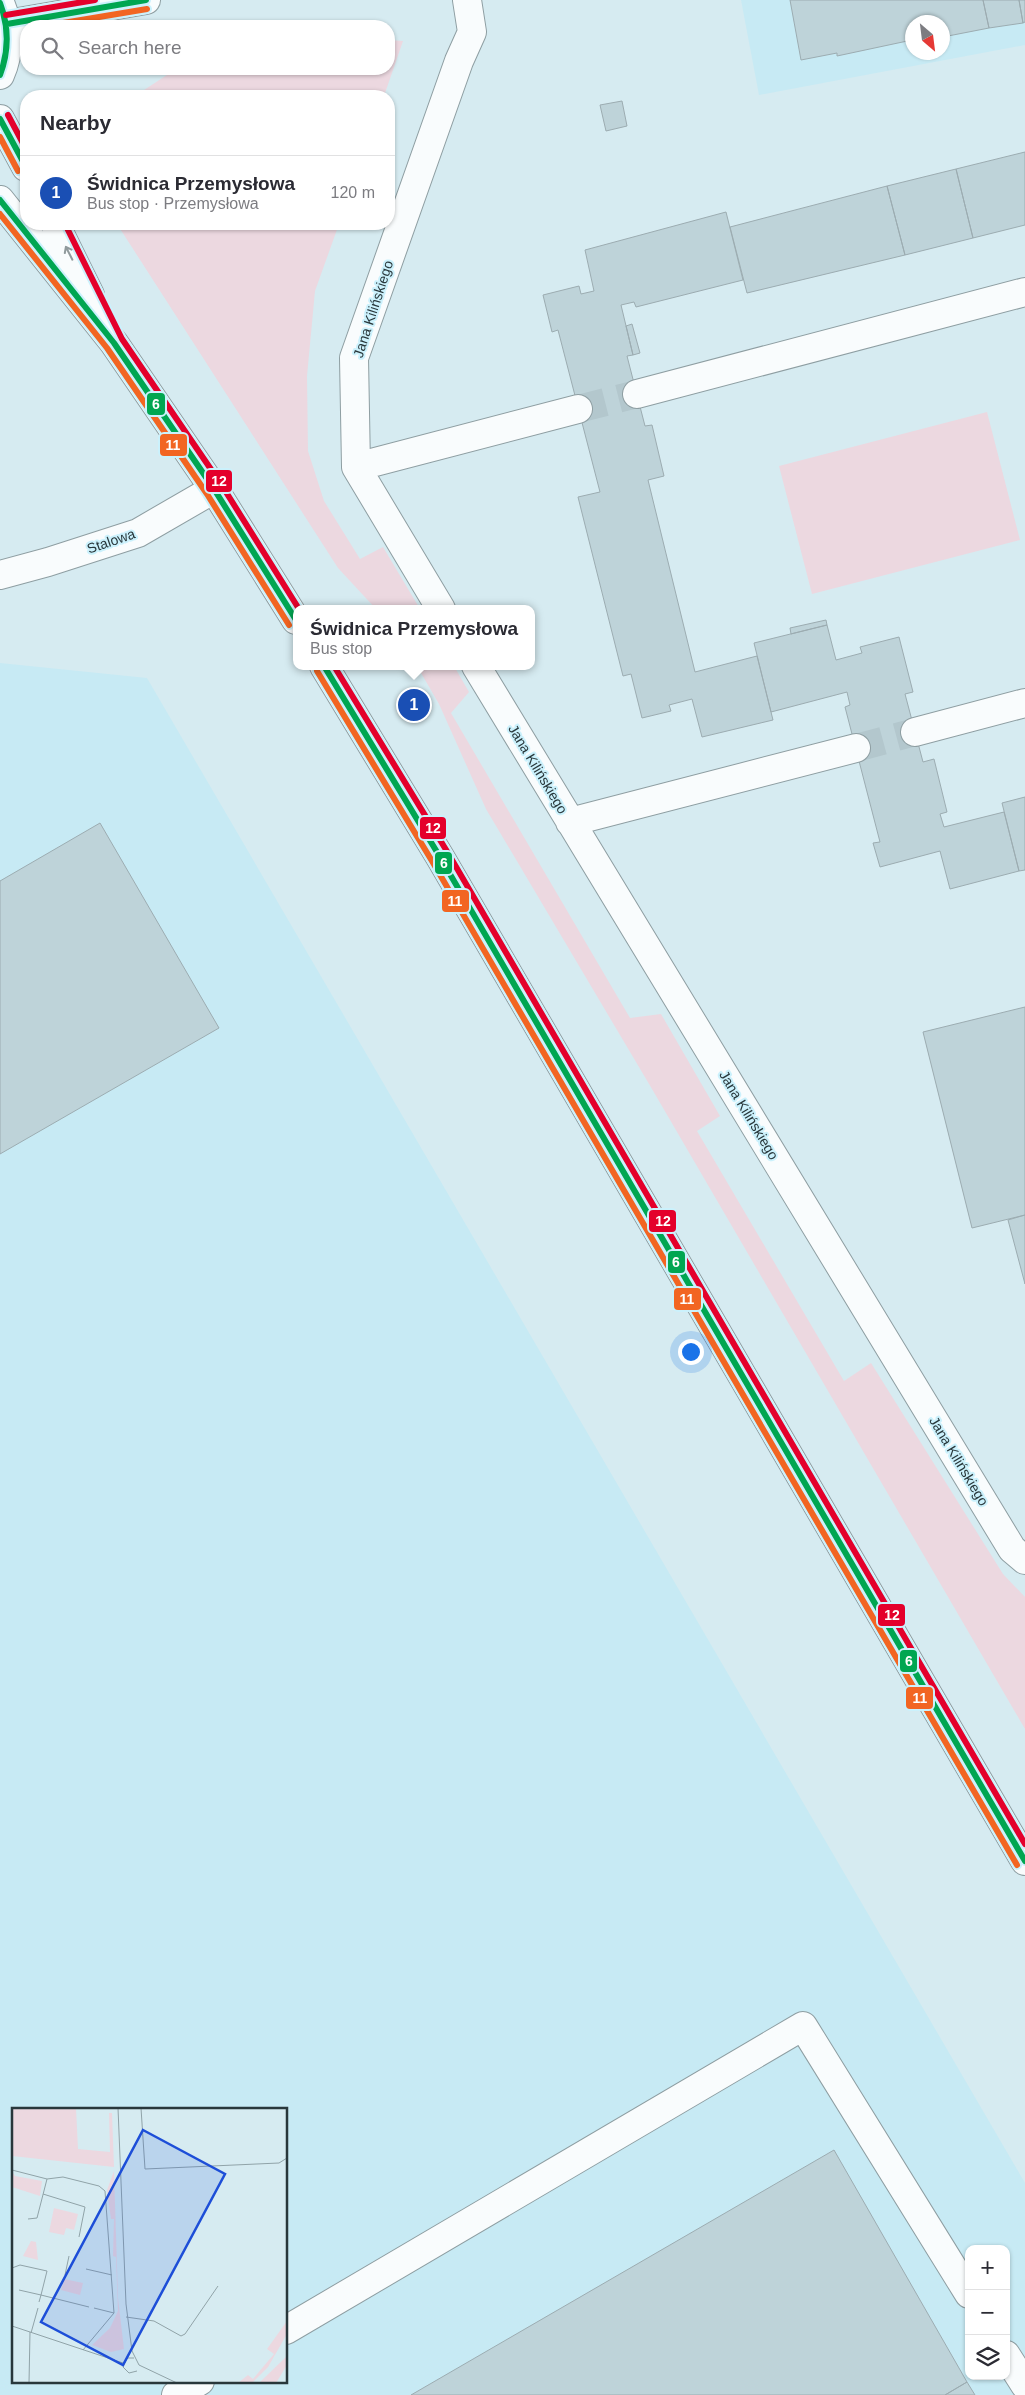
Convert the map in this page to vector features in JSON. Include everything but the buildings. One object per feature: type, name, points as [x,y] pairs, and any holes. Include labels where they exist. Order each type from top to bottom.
[{"type":"street","points":[[0,75],[7,51],[3,13],[146,0]]},
{"type":"street","name":"Jana Kilińskiego","points":[[439,605],[356,467],[354,358],[459,61],[472,32],[467,0]]},
{"type":"street","points":[[0,119],[20,156]]},
{"type":"street","points":[[0,200],[20,225]]},
{"type":"street","points":[[24,230],[114,343],[214,489],[293,615]]},
{"type":"street","points":[[58,230],[114,343]]},
{"type":"street","points":[[637,394],[1025,292]]},
{"type":"street","points":[[356,467],[578,409]]},
{"type":"street","name":"Stalowa","points":[[0,574],[48,562],[138,533],[214,489]]},
{"type":"street","points":[[326,670],[440,857],[1025,1861]]},
{"type":"street","name":"Jana Kilińskiego","points":[[478,670],[1012,1549],[1025,1560]]},
{"type":"street","points":[[915,732],[1025,703]]},
{"type":"street","points":[[570,822],[856,748]]},
{"type":"street","points":[[288,2329],[802,2026],[967,2290]]},
{"type":"street","points":[[1010,2361],[1025,2385]]},
{"type":"street","points":[[176,2395],[198,2382]]},
{"type":"shaded area","points":[[741,0],[1025,0],[1025,45],[950,59],[950,15],[905,15],[905,60],[945,60],[759,95]]},
{"type":"shaded area","points":[[395,40],[403,41],[395,64]]},
{"type":"shaded area","points":[[167,75],[391,75],[386,90],[144,90]]},
{"type":"shaded area","points":[[121,230],[337,230],[315,291],[307,376],[308,451],[324,501],[360,559],[383,547],[418,605],[372,605],[338,568]]},
{"type":"shaded area","points":[[987,412],[1020,540],[812,594],[779,466]]},
{"type":"shaded area","points":[[0,663],[147,678],[1025,2183],[1025,2395],[0,2395]]},
{"type":"shaded area","points":[[419,670],[456,670],[469,692],[451,713],[630,1018],[661,1014],[720,1116],[697,1131],[844,1381],[871,1363],[1003,1574],[1025,1597],[1025,1729],[652,1089],[486,809],[439,704]]},
{"type":"tunnel","points":[[578,409],[637,394]]},
{"type":"tunnel","points":[[856,748],[915,732]]},
{"type":"transit line","name":"12","points":[[6,15],[95,0]]},
{"type":"transit line","name":"6","points":[[30,20],[146,0]]},
{"type":"transit line","name":"6","points":[[0,3],[7,39],[0,75]]},
{"type":"transit line","name":"11","points":[[81,20],[147,9]]},
{"type":"transit line","name":"6","points":[[7,24],[20,22]]},
{"type":"transit line","name":"12","points":[[8,115],[20,138]]},
{"type":"transit line","name":"6","points":[[0,119],[20,156]]},
{"type":"transit line","name":"11","points":[[0,137],[18,171]]},
{"type":"transit line","name":"6","points":[[0,200],[20,225]]},
{"type":"transit line","name":"11","points":[[0,214],[107,348],[207,494],[289,625]]},
{"type":"transit line","name":"6","points":[[24,230],[114,343],[214,489],[293,615]]},
{"type":"transit line","name":"12","points":[[68,230],[122,339],[221,484],[297,605]]},
{"type":"transit line","name":"6","points":[[326,670],[440,857],[1025,1861]]},
{"type":"transit line","name":"12","points":[[336,670],[448,853],[1025,1844]]},
{"type":"transit line","name":"11","points":[[317,671],[432,861],[1017,1865]]},
{"type":"place","name":"Świdnica Przemysłowa","points":[[414,705]]}]
